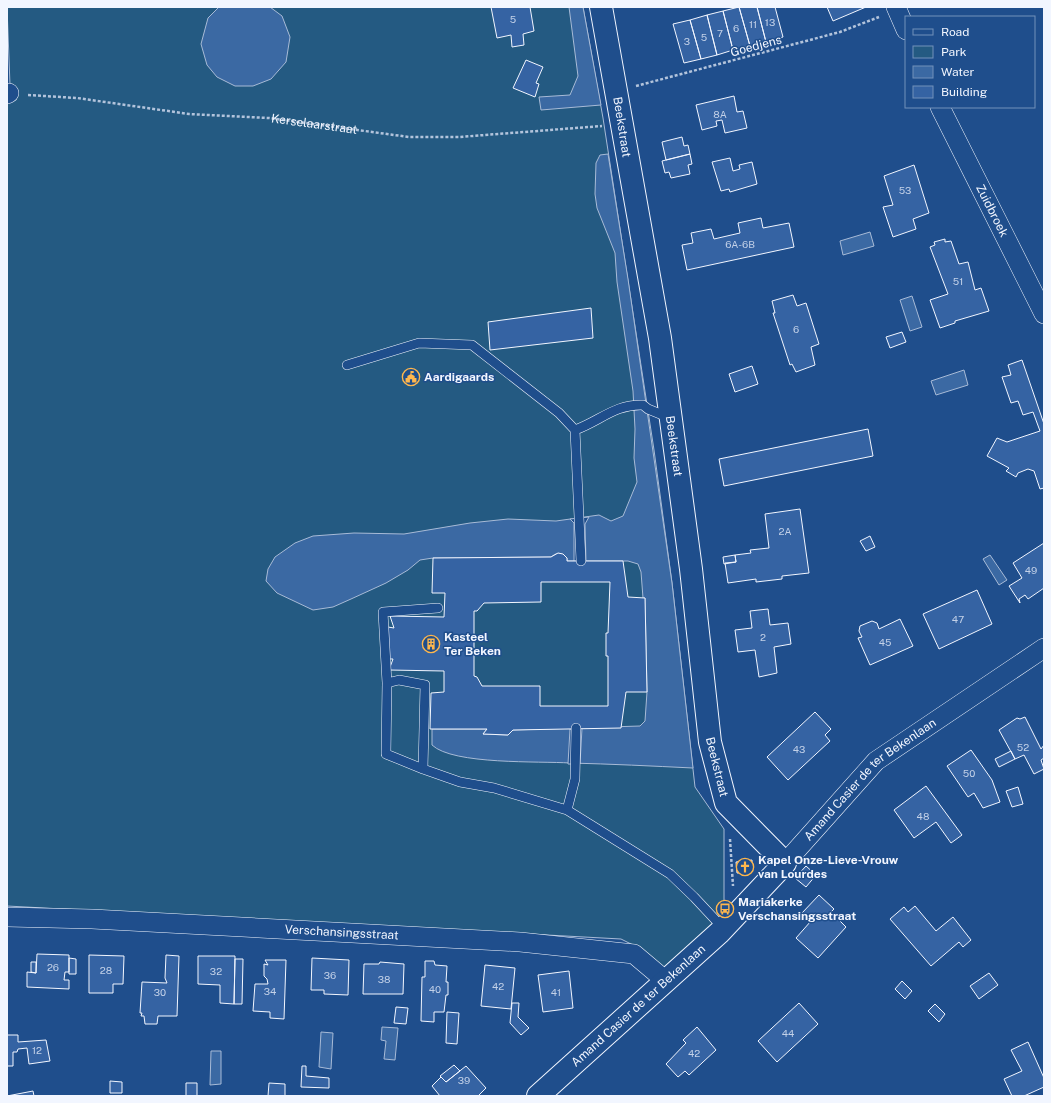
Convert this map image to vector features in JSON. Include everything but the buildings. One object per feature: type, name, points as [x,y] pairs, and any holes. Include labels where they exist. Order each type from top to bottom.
[{"type":"street","name":"Beekstraat","points":[[601,7],[660,338],[691,569],[710,742],[726,803],[785,863]]},
{"type":"street","points":[[896,8],[905,28]]},
{"type":"street","name":"Zuidbroek","points":[[941,108],[1044,314]]},
{"type":"street","name":"Amand Casier de ter Bekenlaan","points":[[538,1096],[723,928],[785,863],[876,761],[1044,648]]},
{"type":"street","name":"Verschansingsstraat","points":[[7,917],[92,919],[520,942],[634,954],[666,981]]},
{"type":"lane","points":[[348,365],[419,343],[472,344],[559,413],[575,430],[581,562]]},
{"type":"lane","points":[[575,430],[613,410],[629,404],[642,405],[670,418]]},
{"type":"lane","points":[[438,608],[383,612],[387,683],[386,754],[460,782],[494,788],[567,810],[670,874],[723,928]]},
{"type":"lane","points":[[387,683],[399,680],[425,685],[423,769]]},
{"type":"lane","points":[[567,810],[575,779],[576,728]]},
{"type":"path","name":"Goedjens","points":[[616,89],[649,84],[840,32],[896,8]]},
{"type":"path","name":"Kerselaarstraat","points":[[8,94],[77,98],[189,114],[269,118],[409,137],[459,138],[621,124]]},
{"type":"path","points":[[730,835],[733,890]]},
{"type":"green space","points":[[7,7],[583,7],[603,118],[654,450],[672,583],[695,787],[724,829],[724,909],[707,936],[668,972],[641,949],[621,939],[7,906],[7,86],[10,85]]},
{"type":"water","points":[[219,7],[270,7],[282,16],[290,37],[286,62],[271,79],[253,86],[235,86],[217,77],[207,65],[201,44],[208,18]]},
{"type":"water","points":[[569,7],[583,7],[601,105],[541,110],[539,97],[570,95],[578,76]]},
{"type":"water","points":[[608,154],[628,279],[672,583],[693,768],[498,761],[458,756],[443,751],[432,745],[432,729],[487,729],[483,734],[508,735],[513,730],[640,726],[645,721],[647,692],[645,598],[643,598],[641,572],[638,564],[628,561],[567,561],[567,558],[559,553],[551,557],[433,558],[420,560],[408,570],[386,583],[333,607],[313,610],[277,593],[266,581],[268,569],[275,557],[295,543],[313,536],[354,533],[404,534],[470,523],[508,519],[556,521],[599,515],[611,521],[623,516],[637,482],[634,458],[635,429],[633,391],[617,282],[615,253],[597,208],[595,194],[596,163],[600,155]]},
{"type":"water","points":[[870,232],[874,246],[843,255],[840,241]]},
{"type":"water","points":[[912,296],[922,327],[910,331],[900,300]]},
{"type":"water","points":[[964,370],[968,385],[936,395],[931,381]]},
{"type":"water","points":[[990,555],[1007,580],[999,585],[983,559]]},
{"type":"water","points":[[382,1027],[398,1028],[395,1060],[384,1059],[386,1041],[381,1040]]},
{"type":"water","points":[[321,1032],[333,1033],[331,1069],[319,1067]]},
{"type":"water","points":[[211,1051],[221,1051],[221,1084],[210,1085]]},
{"type":"pier","points":[[589,517],[585,524],[586,562],[574,561],[574,523],[570,519]]},
{"type":"pier","points":[[582,728],[580,764],[568,764],[570,729]]},
{"type":"place","name":"Aardigaards","points":[[411,377]]},
{"type":"place","name":"Kasteel Ter Beken","points":[[431,644]]},
{"type":"place","name":"Kapel Onze-Lieve-Vrouw van Lourdes","points":[[745,867]]},
{"type":"place","name":"Mariakerke Verschansingsstraat","points":[[725,909]]}]
